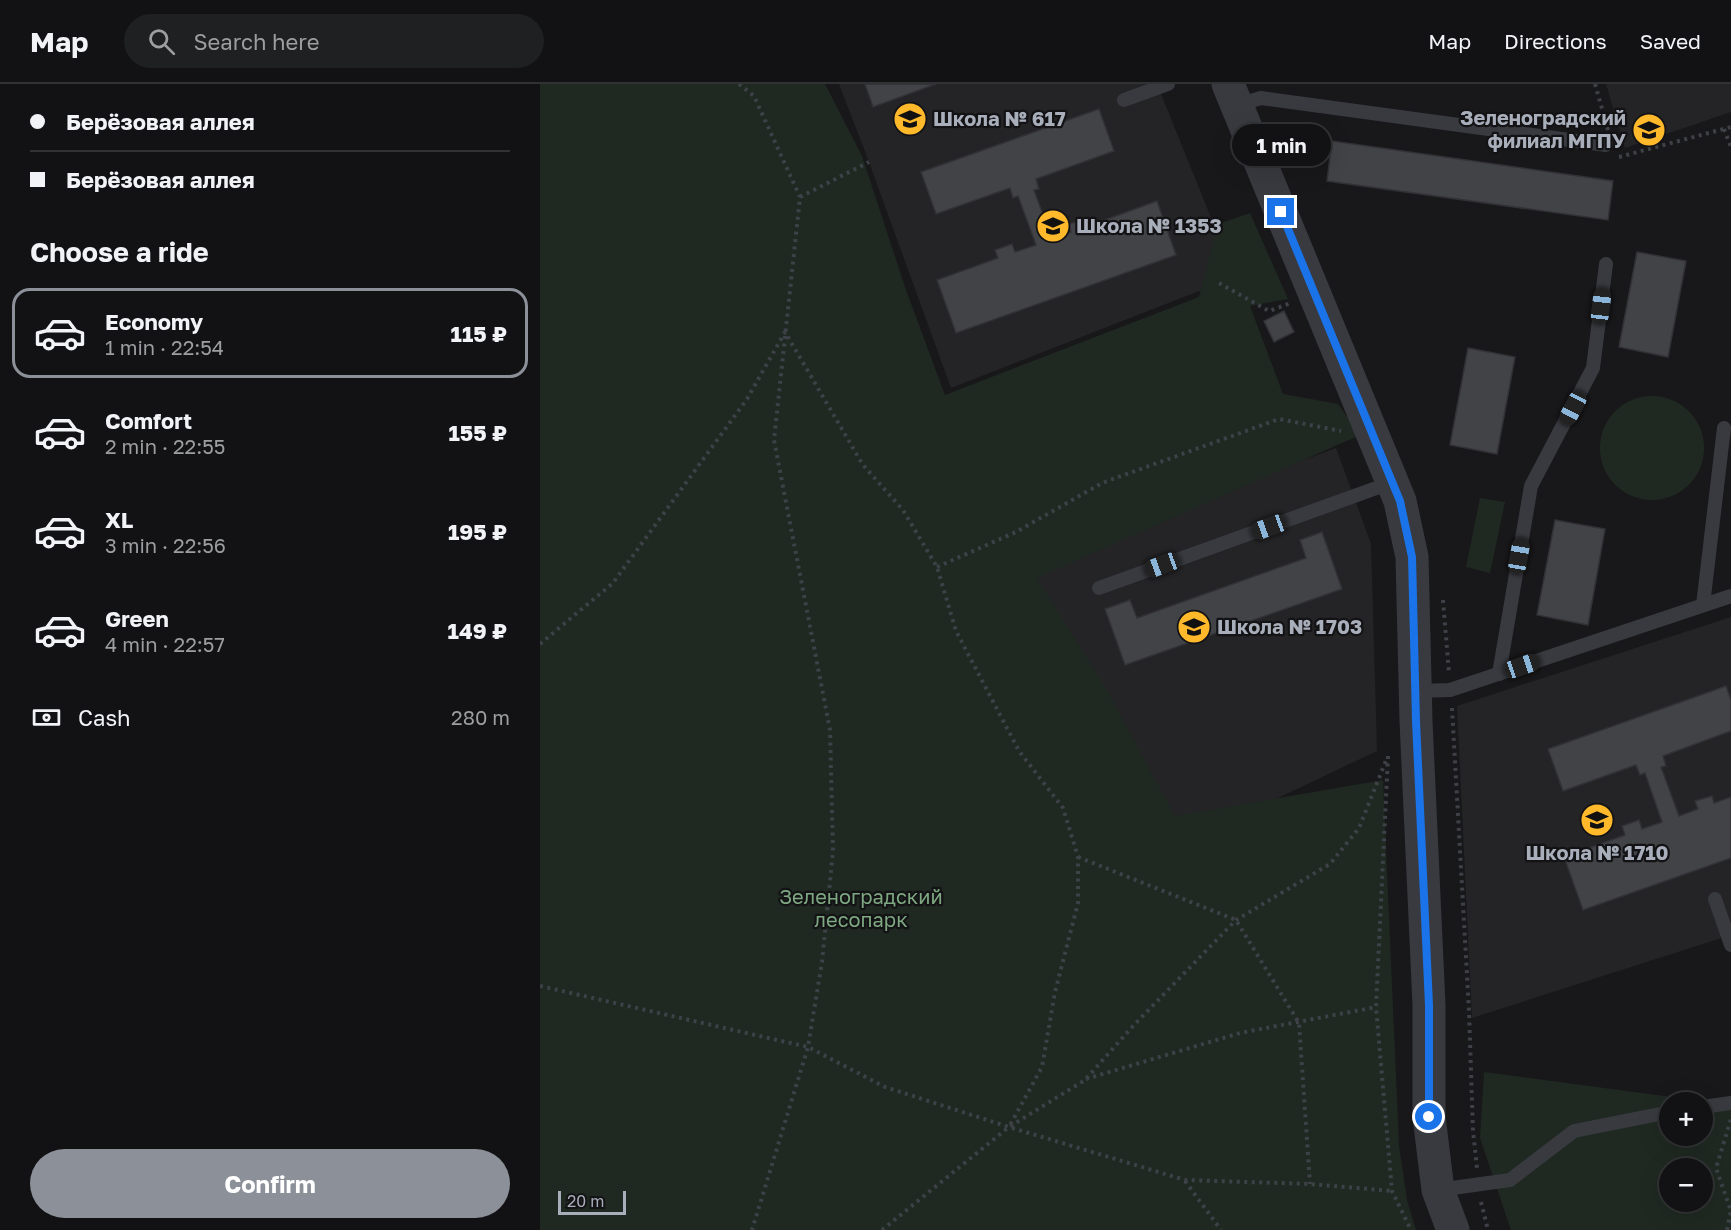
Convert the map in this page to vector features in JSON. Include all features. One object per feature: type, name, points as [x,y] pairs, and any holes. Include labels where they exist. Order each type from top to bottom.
[{"type":"street","points":[[1233,95],[1393,482],[1400,501],[1412,557],[1416,721],[1429,1005],[1429,1117],[1438,1190],[1453,1230]]},
{"type":"lane","points":[[1124,100],[1168,84]]},
{"type":"lane","points":[[1233,95],[1610,144]]},
{"type":"lane","points":[[1499,674],[1532,486],[1593,368],[1606,264]]},
{"type":"lane","points":[[1703,605],[1724,428]]},
{"type":"lane","points":[[1099,588],[1393,482]]},
{"type":"lane","points":[[1417,691],[1450,690],[1731,596]]},
{"type":"lane","points":[[1715,899],[1731,945]]},
{"type":"lane","points":[[1713,1105],[1731,1102]]},
{"type":"lane","points":[[1438,1190],[1510,1180],[1574,1131],[1659,1114]]},
{"type":"path","points":[[739,84],[754,96],[800,197],[774,440],[830,730],[833,850],[822,962],[808,1047],[752,1230]]},
{"type":"path","points":[[1595,84],[1610,144],[1617,158],[1731,126]]},
{"type":"path","points":[[1724,129],[1731,147]]},
{"type":"path","points":[[800,197],[869,162]]},
{"type":"path","points":[[1219,283],[1269,311],[1295,301]]},
{"type":"path","points":[[785,332],[863,465],[903,510],[937,567],[956,631],[1019,751],[1063,808],[1078,856],[1078,903],[1057,982],[1042,1067],[1009,1127]]},
{"type":"path","points":[[540,644],[613,583],[747,399],[785,332]]},
{"type":"path","points":[[937,567],[1016,532],[1102,483],[1279,419],[1350,433]]},
{"type":"path","points":[[1450,690],[1468,999],[1473,1131],[1482,1207],[1488,1230]]},
{"type":"path","points":[[1085,1080],[1133,1026],[1236,920],[1330,864],[1359,828],[1388,754],[1376,1007],[1392,1191],[1411,1230]]},
{"type":"path","points":[[1078,856],[1236,920],[1299,1023],[1310,1184]]},
{"type":"path","points":[[540,986],[808,1047],[885,1087],[1185,1180],[1310,1184],[1392,1191]]},
{"type":"path","points":[[882,1230],[1009,1127],[1085,1080],[1240,1033],[1376,1007]]},
{"type":"path","points":[[1727,1230],[1731,1211],[1716,1168],[1731,1118]]},
{"type":"path","points":[[1185,1180],[1221,1230]]},
{"type":"shaded area","name":"Школа № 1353","points":[[839,84],[1157,84],[1235,277],[951,388]]},
{"type":"shaded area","name":"Зеленоградский филиал МГПУ","points":[[1606,84],[1731,84],[1731,112],[1625,148]]},
{"type":"shaded area","name":"Школа № 1703","points":[[1336,448],[1371,544],[1377,751],[1189,840],[1016,566]]},
{"type":"shaded area","name":"Школа № 1710","points":[[1731,617],[1731,935],[1472,1018],[1457,706]]},
{"type":"green space","name":"Зеленоградский лесопарк","points":[[540,84],[825,84],[862,156],[906,290],[945,395],[1199,297],[1218,224],[1250,213],[1288,299],[1250,306],[1283,394],[1338,404],[1360,435],[1037,578],[1107,690],[1175,816],[1383,780],[1399,1145],[1407,1200],[1416,1230],[540,1230]]},
{"type":"green space","points":[[1652,396],[1672,400],[1689,411],[1700,428],[1704,448],[1700,468],[1689,485],[1672,496],[1652,500],[1632,496],[1615,485],[1604,468],[1600,448],[1604,428],[1615,411],[1632,400]]},
{"type":"green space","points":[[1480,498],[1505,502],[1490,573],[1466,567]]},
{"type":"green space","points":[[1484,1072],[1659,1095],[1659,1146],[1713,1146],[1713,1103],[1731,1105],[1731,1230],[1511,1230],[1480,1138]]},
{"type":"building","points":[[865,84],[936,84],[873,107]]},
{"type":"building","points":[[1099,109],[1114,151],[1036,179],[1039,189],[1034,190],[1052,239],[1071,232],[1069,224],[1085,219],[1088,226],[1157,201],[1176,255],[956,333],[937,280],[998,258],[995,250],[1012,244],[1015,252],[1036,245],[1018,196],[1013,198],[1010,188],[936,214],[921,172]]},
{"type":"building","points":[[1332,141],[1613,181],[1608,220],[1327,181]]},
{"type":"building","points":[[1637,252],[1686,261],[1668,357],[1619,347]]},
{"type":"building","points":[[1284,311],[1294,332],[1274,342],[1264,321]]},
{"type":"building","points":[[1468,348],[1515,357],[1497,454],[1450,445]]},
{"type":"building","points":[[1555,520],[1605,529],[1588,625],[1537,615]]},
{"type":"building","points":[[1322,532],[1342,589],[1125,665],[1105,609],[1130,600],[1137,618],[1306,558],[1300,540]]},
{"type":"building","points":[[1726,686],[1731,700],[1731,731],[1663,756],[1666,766],[1661,767],[1679,816],[1698,809],[1695,801],[1712,796],[1714,803],[1731,797],[1731,858],[1583,910],[1564,857],[1625,835],[1622,826],[1639,820],[1642,829],[1662,822],[1645,773],[1640,775],[1636,765],[1563,791],[1548,749]]},
{"type":"place","name":"Школа № 617","points":[[910,119]]},
{"type":"place","name":"Зеленоградский филиал МГПУ","points":[[1649,130]]},
{"type":"place","name":"Школа № 1353","points":[[1053,226]]},
{"type":"place","name":"Школа № 1703","points":[[1194,627]]},
{"type":"place","name":"Школа № 1710","points":[[1597,820]]},
{"type":"route","points":[[1281,212],[1400,501],[1412,557],[1416,721],[1429,1005],[1429,1117]]}]
